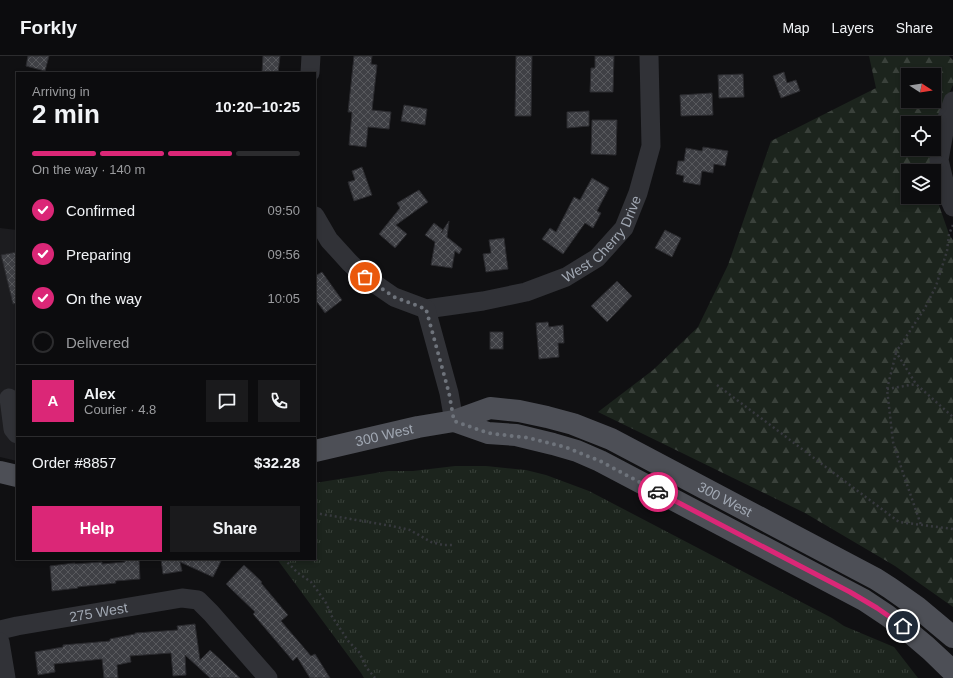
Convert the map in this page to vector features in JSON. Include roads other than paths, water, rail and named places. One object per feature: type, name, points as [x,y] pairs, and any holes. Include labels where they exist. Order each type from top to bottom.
[{"type":"main road","name":"300 West","points":[[316,451],[418,427],[454,421],[490,408],[505,409],[547,417],[573,424],[623,446],[876,579],[918,607],[953,637]]},
{"type":"main road","name":"300 West","points":[[454,421],[488,433],[522,436],[553,444],[577,451],[600,461],[864,600],[912,634],[934,652],[953,672]]},
{"type":"main road","points":[[0,472],[16,476]]},
{"type":"street","points":[[310,72],[311,56]]},
{"type":"street","name":"West Cherry Drive","points":[[426,309],[482,302],[526,292],[566,277],[597,258],[624,228],[638,193],[651,146],[649,56]]},
{"type":"street","points":[[953,101],[946,121],[939,160],[947,193],[953,207]]},
{"type":"street","points":[[316,218],[329,240],[365,277],[394,297],[426,309],[449,393],[454,421]]},
{"type":"street","points":[[9,398],[13,428],[16,432]]},
{"type":"street","name":"275 West","points":[[0,630],[182,598],[198,600],[268,678]]},
{"type":"street","points":[[0,642],[6,678]]}]
